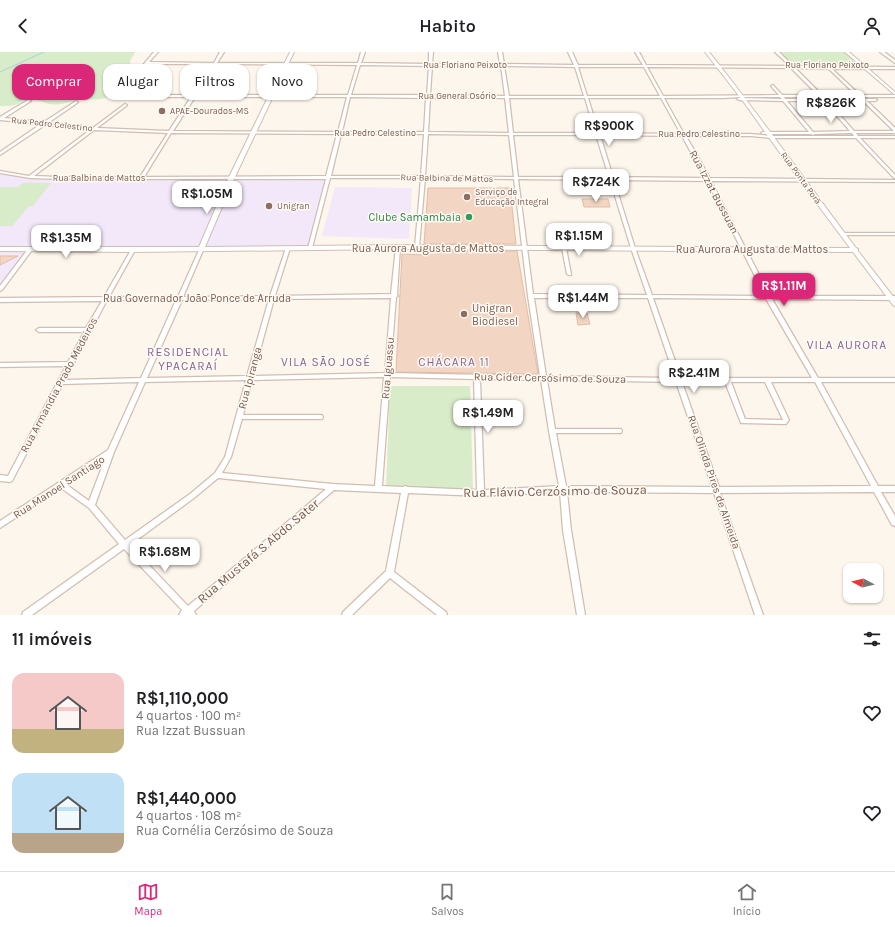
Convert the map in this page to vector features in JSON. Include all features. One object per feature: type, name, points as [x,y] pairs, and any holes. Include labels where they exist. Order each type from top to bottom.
[{"type":"street","points":[[146,63],[156,52]]},
{"type":"street","points":[[215,64],[222,52]]},
{"type":"street","name":"Rua Manoel Santiago","points":[[287,63],[292,52]]},
{"type":"street","points":[[310,248],[349,96],[363,52]]},
{"type":"street","points":[[417,247],[431,52]]},
{"type":"street","points":[[500,52],[512,133],[516,179],[531,296],[545,378],[552,431],[563,489],[567,530],[581,615]]},
{"type":"street","name":"Rua Olinda Pires de Almeida","points":[[570,52],[576,66],[633,248],[759,615]]},
{"type":"street","name":"Rua Izzat Bussuan","points":[[637,52],[684,134],[768,297],[895,523]]},
{"type":"street","name":"Rua Ponta Porã","points":[[707,52],[744,98],[802,180],[894,300]]},
{"type":"street","points":[[777,52],[821,96],[895,177]]},
{"type":"street","points":[[847,52],[865,66],[895,95]]},
{"type":"street","points":[[882,52],[895,62]]},
{"type":"street","name":"Rua Floriano Peixoto","points":[[146,63],[760,66],[792,68],[895,65]]},
{"type":"street","name":"Rua General Osório","points":[[146,63],[119,96],[180,96]]},
{"type":"street","points":[[826,64],[895,131]]},
{"type":"street","name":"Rua Floriano Peixoto","points":[[760,66],[826,64],[895,68]]},
{"type":"street","points":[[773,86],[816,137]]},
{"type":"street","name":"Rua General Osório","points":[[744,98],[782,96],[895,95]]},
{"type":"street","name":"Rua General Osório","points":[[317,96],[662,96],[786,100],[895,100]]},
{"type":"street","points":[[140,178],[190,100]]},
{"type":"street","name":"Rua Manoel Santiago","points":[[0,525],[111,452],[202,248],[231,179],[268,100]]},
{"type":"street","points":[[0,119],[29,101]]},
{"type":"street","points":[[0,154],[76,102]]},
{"type":"street","points":[[30,177],[125,105]]},
{"type":"street","name":"Rua Pedro Celestino","points":[[0,119],[94,129],[169,132],[751,135],[812,132],[895,131]]},
{"type":"street","name":"Rua Pedro Celestino","points":[[770,134],[816,137],[895,138]]},
{"type":"street","name":"Rua Balbina de Mattos","points":[[0,172],[30,177],[231,179],[423,177],[516,179],[895,181]]},
{"type":"street","points":[[844,234],[895,234]]},
{"type":"street","name":"Rua Iguassu","points":[[378,488],[398,247]]},
{"type":"street","name":"Rua Aurora Augusta de Mattos","points":[[0,249],[133,250],[202,248],[417,247],[744,248],[856,250]]},
{"type":"street","name":"Rua Ipiranga","points":[[26,615],[192,496],[217,475],[228,457],[249,377],[288,248]]},
{"type":"street","points":[[564,248],[570,274]]},
{"type":"street","points":[[0,289],[30,250]]},
{"type":"street","name":"Rua Armandia Prado Medeiros","points":[[0,478],[10,479],[88,330],[133,250]]},
{"type":"street","name":"Rua Governador João Ponce de Arruda","points":[[0,300],[395,296]]},
{"type":"street","points":[[531,296],[768,297],[894,300]]},
{"type":"street","points":[[40,330],[88,330]]},
{"type":"street","points":[[0,365],[70,364]]},
{"type":"street","name":"Rua Cider Cersósimo de Souza","points":[[61,382],[388,375],[679,380],[895,380]]},
{"type":"street","points":[[477,377],[481,493]]},
{"type":"street","points":[[727,380],[743,421],[784,422],[786,420],[767,380]]},
{"type":"street","points":[[240,416],[320,417]]},
{"type":"street","points":[[552,431],[619,431]]},
{"type":"street","points":[[91,506],[111,452]]},
{"type":"street","name":"Rua Flávio Cerzósimo de Souza","points":[[217,475],[333,487],[481,493],[563,489],[895,489]]},
{"type":"street","points":[[62,485],[91,506],[188,614]]},
{"type":"street","name":"Rua Mustafá S Abdo Sater","points":[[188,614],[333,487]]},
{"type":"street","points":[[346,615],[390,573],[405,489]]},
{"type":"street","points":[[390,573],[442,615]]},
{"type":"shaded area","name":"Unigran","points":[[3,172],[30,177],[61,178],[328,177],[310,248],[30,250],[0,289],[0,175]]},
{"type":"shaded area","points":[[335,187],[412,188],[409,239],[322,236]]},
{"type":"green space","points":[[0,52],[135,52],[130,61],[131,64],[103,64],[103,98],[100,99],[95,99],[95,64],[12,64],[12,100],[24,100],[16,105],[0,106]]},
{"type":"green space","points":[[779,52],[844,52],[860,64],[790,64]]},
{"type":"green space","points":[[38,100],[77,100],[64,104],[47,103]]},
{"type":"green space","points":[[22,183],[51,183],[33,206],[29,206],[12,226],[0,226],[0,187],[18,187]]},
{"type":"green space","points":[[390,386],[470,386],[473,490],[386,491]]},
{"type":"building","name":"Clube Samambaia","points":[[428,188],[510,188],[516,244],[424,244]]},
{"type":"building","points":[[582,199],[608,199],[610,207],[584,207]]},
{"type":"building","name":"Unigran Biodiesel","points":[[424,251],[517,251],[538,374],[396,372],[402,254],[424,255]]},
{"type":"building","points":[[0,256],[18,256],[0,265]]},
{"type":"building","points":[[576,313],[587,313],[590,324],[578,325]]},
{"type":"waterway","points":[[0,72],[44,52]]},
{"type":"place","name":"APAE-Dourados-MS","points":[[162,111]]},
{"type":"place","name":"Serviço de Educação Integral","points":[[467,197]]},
{"type":"place","name":"Unigran","points":[[269,206]]},
{"type":"place","name":"Clube Samambaia","points":[[469,217]]},
{"type":"place","name":"Unigran Biodiesel","points":[[464,314]]},
{"type":"district","name":"VILA AURORA","points":[[847,345]]},
{"type":"district","name":"RESIDENCIAL YPACARAÍ","points":[[188,359]]},
{"type":"district","name":"VILA SÃO JOSÉ","points":[[326,362]]},
{"type":"district","name":"CHÁCARA 11","points":[[454,362]]}]
